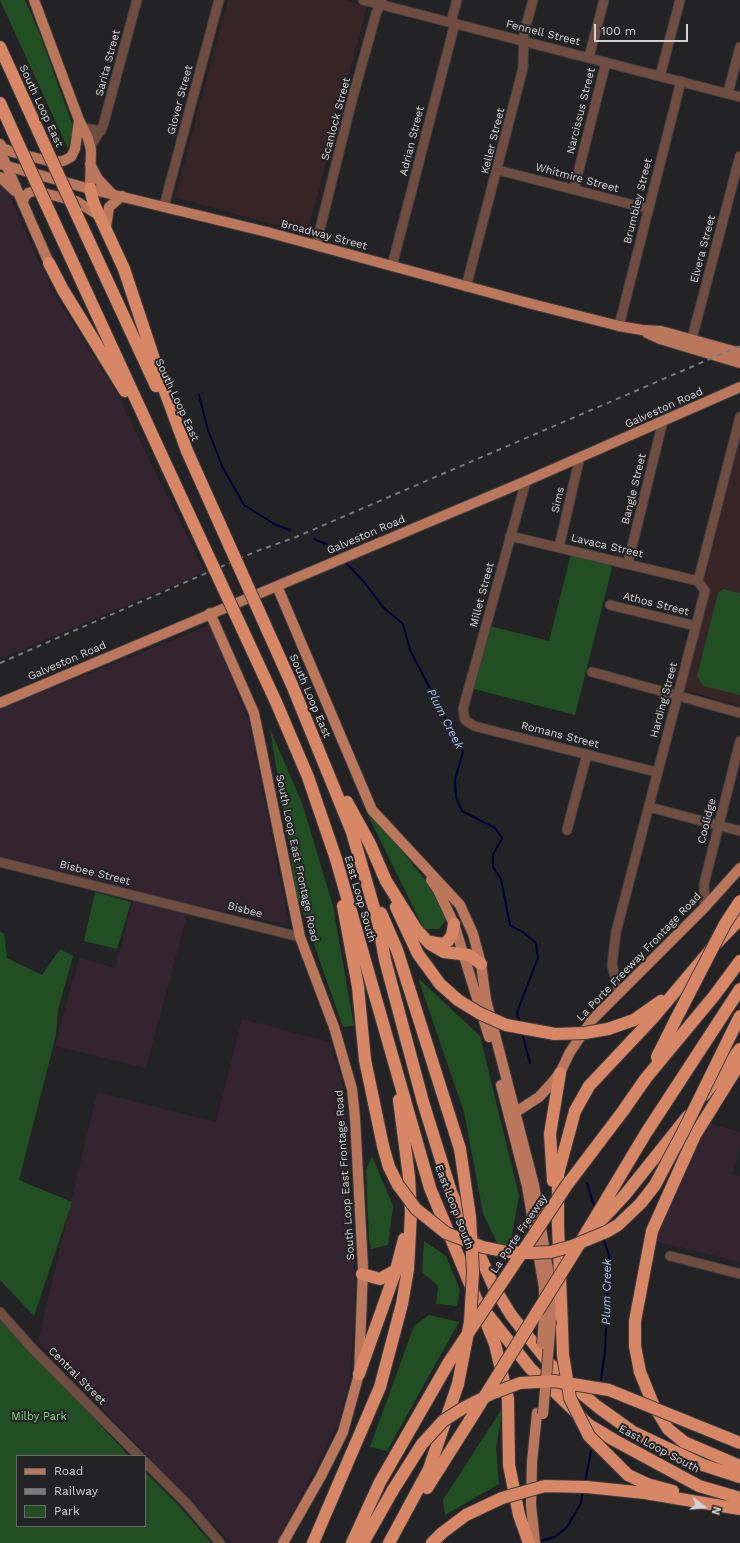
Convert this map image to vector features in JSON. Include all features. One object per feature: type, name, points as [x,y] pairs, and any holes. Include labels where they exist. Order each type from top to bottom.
[{"type":"highway","name":"South Loop East","points":[[0,47],[75,211],[160,387],[187,451],[292,685],[326,766]]},
{"type":"highway","points":[[0,104],[133,399]]},
{"type":"highway","points":[[90,189],[100,216],[124,269],[160,387]]},
{"type":"highway","points":[[49,263],[63,290],[133,399]]},
{"type":"highway","name":"East Loop South","points":[[133,399],[168,469],[276,702],[308,777],[336,859],[430,1188],[477,1301],[530,1368],[589,1425],[699,1486],[740,1498]]},
{"type":"highway","points":[[326,766],[370,844],[386,880],[401,921],[418,954],[440,984],[458,1000],[479,1013],[506,1025],[528,1030],[562,1034],[584,1033],[608,1029],[634,1020],[656,1005],[685,980]]},
{"type":"highway","name":"East Loop South","points":[[326,766],[352,832],[378,922],[385,960],[438,1153],[451,1192],[486,1271],[510,1315],[560,1375],[633,1432],[703,1465],[740,1477]]},
{"type":"highway","points":[[336,859],[348,943],[358,987],[365,1060],[382,1146],[389,1167],[398,1185],[416,1209],[446,1233],[483,1247],[507,1252],[530,1253],[551,1252],[572,1246],[606,1232],[618,1225],[641,1203],[655,1185],[740,1016]]},
{"type":"highway","points":[[386,880],[416,929],[428,941],[444,952],[463,954],[475,958],[481,964]]},
{"type":"highway","points":[[367,884],[397,950],[460,1149],[470,1217],[473,1272],[470,1322],[458,1384],[429,1468],[388,1543]]},
{"type":"highway","points":[[646,1078],[725,924],[740,901]]},
{"type":"highway","points":[[646,1489],[628,1475],[589,1436],[570,1398],[563,1355],[558,1226],[558,1174],[575,1111],[589,1086],[653,1018],[740,919]]},
{"type":"highway","points":[[428,941],[445,943],[452,935],[454,924]]},
{"type":"highway","name":"La Porte Freeway","points":[[352,1543],[380,1482],[449,1362],[567,1185],[646,1078],[714,996],[740,961]]},
{"type":"highway","points":[[392,1543],[580,1243],[646,1133],[740,990]]},
{"type":"highway","points":[[580,1243],[624,1196],[740,1049]]},
{"type":"highway","points":[[313,1543],[380,1387],[402,1304],[408,1269],[411,1212],[409,1177],[393,1058]]},
{"type":"highway","points":[[740,1063],[695,1135],[652,1231],[635,1320],[635,1346],[640,1372],[653,1404],[668,1429],[684,1442],[740,1466]]},
{"type":"highway","points":[[558,1226],[552,1179],[550,1134],[560,1073]]},
{"type":"highway","points":[[359,1374],[396,1270],[411,1212]]},
{"type":"highway","points":[[362,1274],[380,1279],[396,1270]]},
{"type":"highway","points":[[477,1301],[495,1344],[508,1399],[509,1465],[521,1521],[529,1543]]},
{"type":"highway","points":[[363,1543],[393,1490],[422,1444],[443,1421],[465,1407],[491,1394],[520,1383],[554,1381],[609,1390],[740,1443]]},
{"type":"highway","points":[[432,1543],[442,1533],[466,1515],[502,1498],[545,1486],[646,1489],[740,1509]]},
{"type":"main road","points":[[34,0],[81,124],[88,138],[90,147],[90,189]]},
{"type":"main road","points":[[0,144],[3,148],[12,152],[53,162],[63,161],[71,157],[75,148],[81,124]]},
{"type":"main road","points":[[0,151],[3,165],[21,200],[49,263]]},
{"type":"main road","points":[[90,164],[98,178],[117,195],[109,207],[106,229]]},
{"type":"main road","name":"Broadway Street","points":[[3,165],[90,189],[164,206],[619,326],[642,330],[661,331],[740,363]]},
{"type":"main road","points":[[0,177],[21,200]]},
{"type":"main road","points":[[21,200],[28,193],[35,191],[76,201],[100,216]]},
{"type":"main road","name":"Broadway Street","points":[[690,344],[740,353]]},
{"type":"main road","name":"Galveston Road","points":[[0,703],[526,481],[740,387]]},
{"type":"main road","points":[[277,586],[372,810],[418,862],[460,905],[473,934],[481,964],[486,1000],[506,1076],[527,1186],[544,1288],[547,1320],[540,1414],[532,1462],[535,1543]]},
{"type":"main road","name":"South Loop East Frontage Road","points":[[210,614],[254,713],[300,936],[334,1027],[352,1089],[358,1154],[362,1274],[359,1374]]},
{"type":"main road","points":[[418,862],[438,890],[454,924],[512,1113]]},
{"type":"main road","name":"La Porte Freeway Frontage Road","points":[[512,1113],[538,1097],[560,1073],[584,1030],[619,992],[706,907],[740,868]]},
{"type":"main road","points":[[506,1076],[515,1096],[520,1100],[527,1102],[538,1097]]},
{"type":"main road","points":[[283,1543],[321,1476],[343,1432],[359,1374]]},
{"type":"main road","points":[[535,1514],[542,1543]]},
{"type":"street","name":"Sarita Street","points":[[90,147],[101,131],[137,0]]},
{"type":"street","name":"Glover Street","points":[[164,206],[219,0]]},
{"type":"street","name":"Fennell Street","points":[[363,0],[381,2],[740,97]]},
{"type":"street","name":"Adrian Street","points":[[392,266],[453,22],[457,0]]},
{"type":"street","name":"Keller Street","points":[[466,286],[498,170],[523,68],[524,33],[533,0]]},
{"type":"street","name":"Narcissus Street","points":[[589,57],[604,0]]},
{"type":"street","points":[[660,76],[680,0]]},
{"type":"street","name":"Scanlock Street","points":[[316,246],[352,100],[376,14],[381,2]]},
{"type":"street","points":[[728,93],[740,47]]},
{"type":"street","name":"Narcissus Street","points":[[574,189],[606,62]]},
{"type":"street","name":"Brumbley Street","points":[[619,326],[681,81]]},
{"type":"street","points":[[81,124],[101,131]]},
{"type":"street","name":"Elvera Street","points":[[690,344],[740,156]]},
{"type":"street","name":"Whitmire Street","points":[[498,170],[649,209]]},
{"type":"street","name":"Harding Street","points":[[619,992],[612,965],[616,932],[649,807],[656,772],[696,626],[704,590],[698,581],[740,416]]},
{"type":"street","name":"Bangle Street","points":[[628,563],[663,421]]},
{"type":"street","name":"Sims","points":[[559,547],[580,457]]},
{"type":"street","name":"Millet Street","points":[[464,715],[463,709],[526,481]]},
{"type":"street","name":"Lavaca Street","points":[[510,536],[628,563],[698,581]]},
{"type":"street","name":"Athos Street","points":[[610,605],[696,626]]},
{"type":"street","points":[[592,672],[740,713]]},
{"type":"street","name":"Romans Street","points":[[464,715],[465,720],[474,726],[656,772]]},
{"type":"street","name":"Coolidge","points":[[706,907],[704,884],[740,742]]},
{"type":"street","points":[[567,830],[588,754]]},
{"type":"street","points":[[649,807],[740,831]]},
{"type":"street","name":"Bisbee Street","points":[[0,862],[184,908]]},
{"type":"street","name":"Bisbee","points":[[184,908],[300,936]]},
{"type":"street","points":[[670,1256],[740,1274]]},
{"type":"street","name":"Central Street","points":[[0,1312],[30,1346],[138,1455]]},
{"type":"street","points":[[146,1463],[187,1504],[220,1543]]},
{"type":"shaded area","points":[[228,0],[344,0],[367,6],[307,234],[175,197]]},
{"type":"shaded area","points":[[0,174],[51,289],[114,388],[205,572],[0,659]]},
{"type":"shaded area","points":[[740,438],[740,705],[681,690],[707,590],[704,581]]},
{"type":"shaded area","points":[[210,625],[249,721],[289,925],[190,904],[146,1068],[55,1046],[79,958],[115,968],[136,890],[0,856],[0,709]]},
{"type":"shaded area","points":[[242,1019],[330,1042],[344,1088],[351,1155],[347,1156],[356,1307],[349,1382],[339,1422],[277,1543],[231,1543],[38,1341],[97,1092],[216,1122]]},
{"type":"shaded area","points":[[708,1123],[740,1132],[740,1146],[732,1174],[740,1176],[740,1262],[655,1241],[667,1204],[687,1161]]},
{"type":"green space","points":[[0,0],[25,0],[39,32],[73,126],[68,149]]},
{"type":"green space","points":[[571,554],[613,564],[575,715],[474,689],[490,626],[549,641]]},
{"type":"green space","points":[[723,589],[740,593],[740,695],[703,686],[697,676],[718,593]]},
{"type":"green space","points":[[270,729],[302,803],[333,906],[354,1026],[343,1027],[297,896]]},
{"type":"green space","points":[[360,799],[434,891],[447,919],[439,929],[424,929]]},
{"type":"green space","points":[[95,892],[131,902],[117,949],[84,941]]},
{"type":"green space","points":[[0,932],[4,933],[7,958],[42,975],[60,949],[73,956],[58,1010],[56,1035],[19,1180],[72,1202],[34,1316],[0,1280]]},
{"type":"green space","points":[[418,978],[480,1036],[519,1196],[509,1252],[499,1247],[483,1213],[464,1112]]},
{"type":"green space","points":[[372,1156],[393,1206],[388,1245],[371,1249],[369,1240],[366,1170]]},
{"type":"green space","points":[[424,1241],[446,1256],[460,1290],[457,1306],[436,1304],[438,1286],[422,1272]]},
{"type":"green space","points":[[429,1315],[459,1322],[387,1451],[370,1447],[414,1326]]},
{"type":"green space","name":"Milby Park","points":[[0,1317],[128,1455],[16,1455],[16,1527],[146,1527],[146,1473],[180,1507],[211,1543],[0,1543]]},
{"type":"green space","points":[[503,1407],[496,1447],[499,1484],[445,1515],[443,1500]]},
{"type":"waterway","name":"Plum Creek","points":[[199,395],[208,430],[222,466],[244,505],[276,525],[290,530]]},
{"type":"waterway","name":"Plum Creek","points":[[314,539],[328,545],[339,556]]},
{"type":"waterway","name":"Plum Creek","points":[[345,562],[365,583],[383,607],[403,624],[410,650],[463,752],[455,780],[456,797],[462,811],[495,828],[502,838],[493,855],[493,867],[501,879],[510,925],[524,933],[536,943],[538,958],[517,1012],[520,1024]]},
{"type":"waterway","name":"Plum Creek","points":[[522,1032],[530,1063]]},
{"type":"waterway","name":"Plum Creek","points":[[587,1183],[595,1209]]},
{"type":"waterway","name":"Plum Creek","points":[[601,1379],[605,1351],[609,1255],[603,1238]]},
{"type":"waterway","name":"Plum Creek","points":[[585,1483],[591,1451]]},
{"type":"waterway","name":"Plum Creek","points":[[537,1542],[555,1537],[567,1527],[581,1503],[583,1491]]},
{"type":"railway","points":[[0,663],[257,551],[296,537],[740,346]]}]
